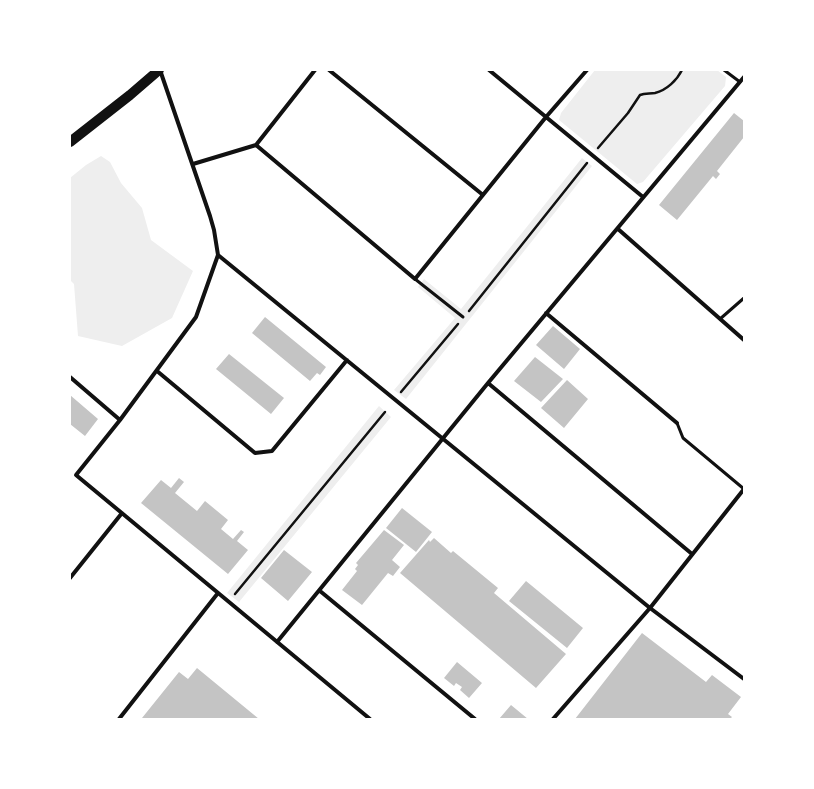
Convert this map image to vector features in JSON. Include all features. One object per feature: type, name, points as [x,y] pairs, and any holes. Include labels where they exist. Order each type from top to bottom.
[{"type":"main road","points":[[70,142],[159,70]]},
{"type":"street","points":[[159,70],[193,164],[214,230],[218,255],[196,317],[120,420],[76,475],[370,719]]},
{"type":"street","points":[[193,164],[256,145],[315,70]]},
{"type":"street","points":[[329,70],[483,195]]},
{"type":"street","points":[[489,70],[643,197]]},
{"type":"street","points":[[256,145],[415,279],[586,70]]},
{"type":"street","points":[[277,642],[488,383],[744,78]]},
{"type":"street","points":[[740,82],[744,86]]},
{"type":"street","points":[[618,229],[744,340]]},
{"type":"street","points":[[218,255],[650,608],[744,679]]},
{"type":"street","points":[[546,314],[677,423]]},
{"type":"street","points":[[157,371],[255,453],[272,451],[347,360]]},
{"type":"street","points":[[70,377],[120,420]]},
{"type":"street","points":[[488,383],[692,554]]},
{"type":"street","points":[[553,719],[650,608],[744,489]]},
{"type":"street","points":[[70,578],[122,513]]},
{"type":"street","points":[[320,591],[475,719]]},
{"type":"street","points":[[119,719],[218,593]]},
{"type":"lane","points":[[724,70],[740,82]]},
{"type":"lane","points":[[415,279],[463,317]]},
{"type":"lane","points":[[720,319],[744,298]]},
{"type":"lane","points":[[677,423],[683,438],[744,489]]},
{"type":"path","points":[[597,150],[628,113],[640,95],[656,93],[666,88],[674,82],[682,70]]},
{"type":"path","points":[[399,394],[588,162]]},
{"type":"path","points":[[233,598],[385,412]]},
{"type":"shaded area","points":[[595,70],[717,70],[726,77],[725,86],[643,182],[637,184],[559,120],[561,113]]},
{"type":"shaded area","points":[[101,156],[110,162],[121,183],[142,208],[151,240],[193,271],[172,318],[122,346],[78,336],[74,284],[70,280],[70,178],[86,165]]},
{"type":"shaded area","points":[[582,158],[592,166],[406,399],[394,390],[455,318],[418,287],[424,279],[461,309]]},
{"type":"shaded area","points":[[379,406],[391,417],[239,602],[227,593]]},
{"type":"building","points":[[734,113],[744,121],[744,137],[717,171],[720,174],[716,179],[713,176],[677,220],[659,205]]},
{"type":"building","points":[[265,317],[326,367],[320,375],[317,373],[310,381],[252,333]]},
{"type":"building","points":[[553,326],[580,349],[564,369],[536,345]]},
{"type":"building","points":[[229,354],[284,398],[271,414],[216,369]]},
{"type":"building","points":[[535,357],[563,379],[541,402],[514,381]]},
{"type":"building","points":[[567,380],[588,399],[564,428],[541,408]]},
{"type":"building","points":[[70,395],[98,419],[85,436],[70,424]]},
{"type":"building","points":[[179,478],[184,482],[175,493],[197,511],[205,501],[228,520],[221,529],[233,539],[241,530],[244,532],[237,541],[248,550],[228,574],[141,503],[161,480],[171,488]]},
{"type":"building","points":[[402,508],[432,532],[416,552],[386,528]]},
{"type":"building","points":[[384,530],[404,545],[392,560],[400,567],[393,576],[388,573],[362,605],[342,590],[357,571],[355,569],[358,565],[356,563]]},
{"type":"building","points":[[434,538],[451,553],[453,551],[498,588],[494,593],[566,654],[536,688],[400,573],[429,540],[430,542]]},
{"type":"building","points":[[284,550],[312,572],[288,601],[261,578]]},
{"type":"building","points":[[526,581],[583,628],[567,648],[509,601]]},
{"type":"building","points":[[642,633],[706,682],[712,675],[741,697],[728,714],[732,717],[730,719],[575,719]]},
{"type":"building","points":[[457,662],[482,683],[469,698],[460,690],[462,687],[456,683],[454,686],[444,678]]},
{"type":"building","points":[[197,668],[259,719],[142,718],[179,672],[188,679]]},
{"type":"building","points":[[511,705],[528,719],[499,719]]}]
